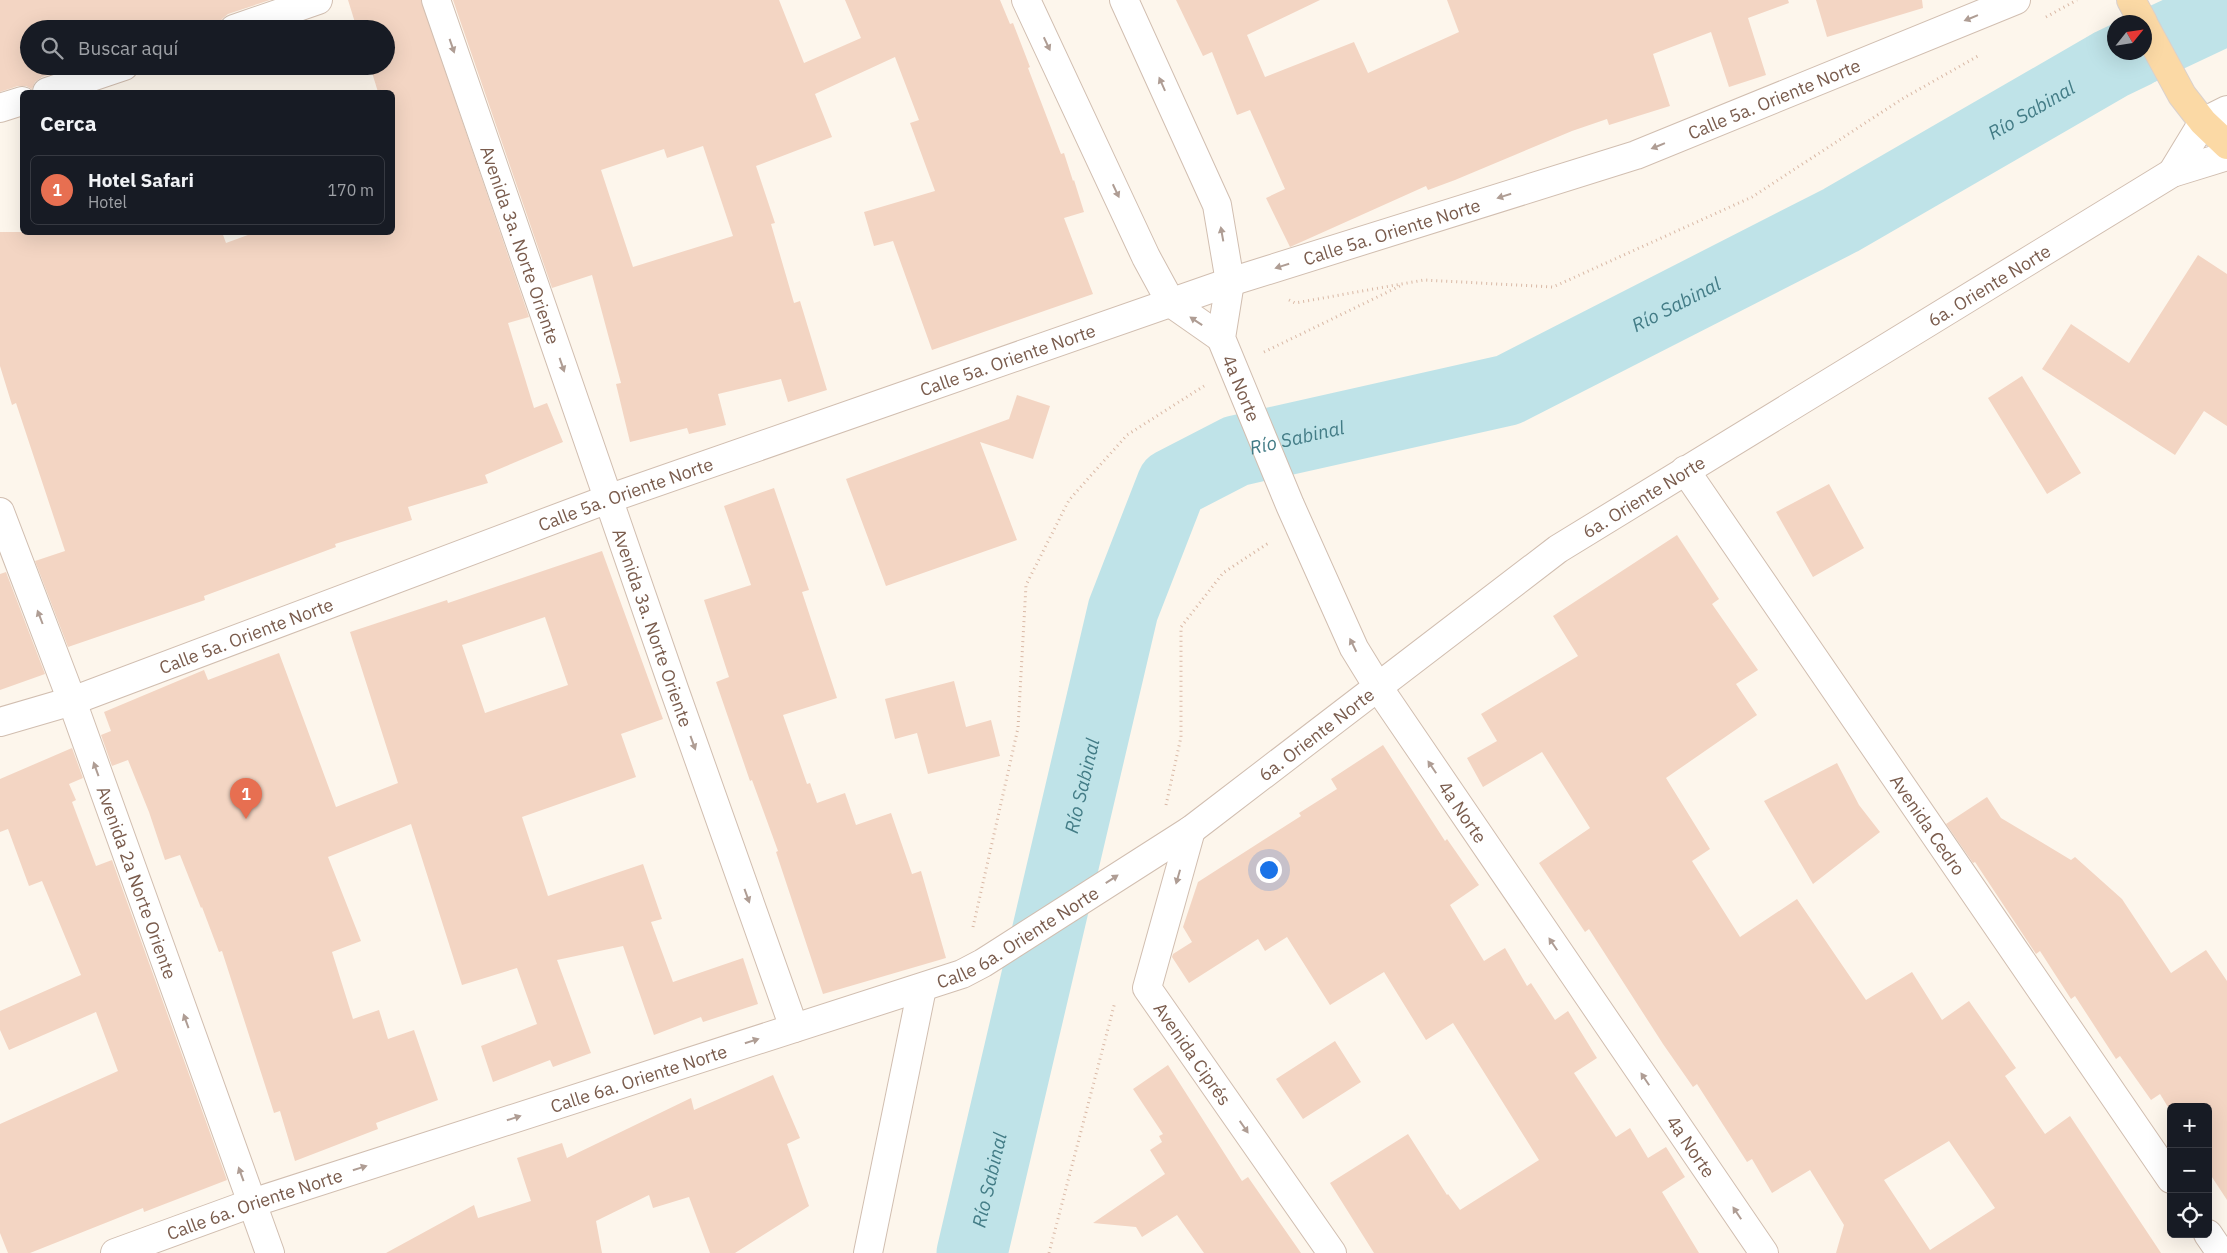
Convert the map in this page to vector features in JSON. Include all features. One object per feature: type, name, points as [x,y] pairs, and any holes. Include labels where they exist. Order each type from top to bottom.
[{"type":"main road","points":[[2131,0],[2139,15]]},
{"type":"main road","points":[[2152,39],[2182,95],[2203,122],[2227,145]]},
{"type":"street","points":[[260,20],[318,0]]},
{"type":"street","name":"Avenida 3a. Norte Oriente","points":[[436,0],[608,499],[794,1028]]},
{"type":"street","name":"4a Norte","points":[[1026,0],[1146,257],[1171,303],[1221,338],[1354,648],[1378,687],[1764,1253]]},
{"type":"street","name":"4a Norte","points":[[1124,0],[1217,204],[1235,281],[1221,338]]},
{"type":"street","name":"Calle 5a. Oriente Norte","points":[[0,722],[72,701],[608,499],[1171,303],[1235,281],[1636,155],[2016,0]]},
{"type":"street","points":[[53,90],[97,75]]},
{"type":"street","points":[[0,108],[20,102]]},
{"type":"street","points":[[2203,122],[2227,110]]},
{"type":"street","name":"6a. Oriente Norte","points":[[2172,173],[2203,122]]},
{"type":"street","name":"6a. Oriente Norte","points":[[1149,856],[1191,830],[1558,549],[2172,173],[2227,156]]},
{"type":"street","name":"Avenida Cedro","points":[[1685,470],[2167,1173]]},
{"type":"street","name":"Avenida 2a Norte Oriente","points":[[0,512],[72,701],[270,1253]]},
{"type":"street","name":"Avenida Ciprés","points":[[1191,830],[1147,988],[1332,1253]]},
{"type":"street","name":"Calle 6a. Oriente Norte","points":[[115,1253],[252,1203],[922,988],[973,969],[1149,856]]},
{"type":"street","points":[[868,1253],[922,988]]},
{"type":"street","points":[[2211,1238],[2221,1253]]},
{"type":"path","points":[[2044,19],[2077,0]]},
{"type":"path","points":[[1235,281],[1295,303],[1424,280],[1553,287],[1752,197],[1902,98],[1985,52]]},
{"type":"path","points":[[973,969],[1018,728],[1026,585],[1070,500],[1128,435],[1406,284]]},
{"type":"path","points":[[1149,856],[1181,737],[1181,627],[1223,573],[1295,514]]},
{"type":"path","points":[[1049,1253],[1117,996]]},
{"type":"building","points":[[0,0],[270,0],[228,14],[222,20],[20,20],[20,75],[48,75],[35,82],[32,89],[26,86],[18,86],[0,92]]},
{"type":"building","points":[[348,0],[421,0],[529,317],[508,323],[534,408],[547,403],[563,442],[485,475],[488,483],[408,507],[412,520],[335,544],[336,547],[204,596],[205,600],[68,647],[35,561],[65,551],[16,403],[12,405],[0,366],[0,232],[20,232],[20,235],[223,235],[226,243],[248,235],[395,235],[395,90],[377,90],[373,75],[395,75],[395,20],[354,20]]},
{"type":"building","points":[[453,0],[779,0],[804,63],[861,38],[845,0],[1000,0],[1010,24],[1013,23],[1061,154],[1064,153],[1074,180],[1084,212],[1064,218],[1093,294],[932,350],[893,241],[874,246],[864,212],[935,191],[910,123],[919,120],[895,57],[815,94],[832,137],[756,166],[775,223],[771,224],[794,303],[800,301],[827,390],[788,402],[781,379],[718,394],[726,425],[689,434],[687,428],[630,442],[616,384],[621,383],[592,275],[552,288]],"holes":[[[703,146],[733,236],[633,267],[601,170],[664,149],[667,158]]]},
{"type":"building","points":[[1176,0],[1320,0],[1247,35],[1265,77],[1354,42],[1368,73],[1459,32],[1447,0],[1788,0],[1789,3],[1748,18],[1766,75],[1729,87],[1711,32],[1653,54],[1670,106],[1609,125],[1607,119],[1572,131],[1455,180],[1428,190],[1426,186],[1290,247],[1266,198],[1285,189],[1250,110],[1237,115],[1212,52],[1203,56]]},
{"type":"building","points":[[1816,0],[1922,0],[1923,8],[1827,37]]},
{"type":"building","points":[[2198,255],[2227,274],[2227,426],[2204,411],[2175,455],[2042,369],[2071,324],[2129,363]]},
{"type":"building","points":[[2022,376],[2081,473],[2047,494],[1988,398]]},
{"type":"building","points":[[1017,395],[1050,406],[1033,459],[980,442],[1017,540],[886,586],[846,479],[1009,419]]},
{"type":"building","points":[[1829,484],[1864,548],[1813,577],[1776,512]]},
{"type":"building","points":[[774,488],[809,590],[802,592],[837,698],[783,715],[807,784],[810,783],[817,803],[845,793],[856,825],[891,813],[912,874],[921,871],[946,958],[823,994],[776,852],[778,851],[752,780],[750,781],[716,682],[729,677],[704,600],[751,585],[724,506]]},
{"type":"building","points":[[1677,535],[1719,599],[1712,604],[1758,670],[1736,684],[1757,715],[1666,778],[1710,849],[1692,861],[1740,937],[1797,899],[1866,1000],[1912,972],[1942,1020],[1969,1001],[2016,1068],[2005,1076],[2045,1134],[2070,1116],[2161,1253],[1836,1253],[1844,1225],[1810,1170],[1772,1193],[1752,1159],[1747,1162],[1697,1084],[1693,1087],[1589,929],[1585,932],[1539,863],[1590,828],[1542,752],[1483,787],[1467,758],[1497,741],[1481,714],[1578,656],[1553,616]],"holes":[[[1949,1141],[1995,1208],[1930,1250],[1884,1180]]]},
{"type":"building","points":[[602,551],[663,719],[621,734],[636,777],[522,817],[548,896],[643,864],[662,919],[651,922],[673,982],[743,958],[758,1004],[703,1022],[701,1017],[654,1035],[623,946],[557,960],[591,1053],[553,1067],[550,1060],[493,1082],[481,1046],[537,1024],[517,968],[462,985],[411,824],[328,857],[361,941],[332,952],[353,1019],[379,1010],[388,1039],[414,1030],[438,1100],[376,1123],[378,1129],[295,1161],[280,1111],[274,1113],[222,951],[219,952],[180,855],[165,860],[149,812],[128,760],[112,766],[101,735],[111,731],[104,712],[204,670],[208,680],[279,653],[336,807],[398,783],[350,632],[447,600],[448,603]],"holes":[[[545,617],[568,685],[485,713],[462,645]]]},
{"type":"building","points":[[6,572],[45,674],[0,690],[0,574]]},
{"type":"building","points":[[954,681],[966,727],[991,720],[1000,756],[928,774],[917,733],[895,739],[885,699]]},
{"type":"building","points":[[1383,745],[1445,841],[1447,839],[1479,885],[1450,905],[1484,961],[1505,948],[1527,986],[1531,983],[1555,1020],[1568,1011],[1597,1058],[1574,1073],[1616,1137],[1630,1128],[1648,1158],[1666,1147],[1685,1177],[1662,1192],[1699,1253],[1374,1253],[1330,1183],[1408,1134],[1447,1195],[1460,1210],[1539,1160],[1453,1023],[1426,1040],[1384,972],[1330,1005],[1287,937],[1265,951],[1258,939],[1189,983],[1172,957],[1173,954],[1192,942],[1183,927],[1198,882],[1301,816],[1299,813],[1337,789],[1331,779]]},
{"type":"building","points":[[72,748],[83,778],[69,784],[76,800],[72,802],[96,866],[112,860],[227,1180],[144,1212],[143,1208],[30,1253],[8,1253],[0,1233],[0,1124],[118,1071],[96,1012],[9,1050],[0,1030],[0,1011],[81,975],[42,881],[29,886],[8,829],[0,832],[0,779]]},
{"type":"building","points":[[1837,763],[1859,805],[1880,832],[1813,884],[1764,801]]},
{"type":"building","points":[[1987,797],[2001,818],[2071,860],[2075,857],[2122,899],[2171,973],[2206,950],[2227,981],[2227,1200],[2212,1177],[2212,1103],[2167,1103],[2167,1105],[2160,1094],[2151,1100],[2120,1056],[2116,1059],[2075,996],[2071,999],[2040,951],[2036,954],[1975,862],[1973,863],[1946,824]]},
{"type":"building","points":[[1335,1041],[1361,1082],[1303,1119],[1276,1079]]},
{"type":"building","points":[[1168,1065],[1242,1181],[1248,1177],[1301,1253],[1204,1253],[1177,1215],[1142,1237],[1136,1227],[1093,1223],[1165,1174],[1150,1150],[1162,1142],[1159,1136],[1163,1134],[1133,1089]]},
{"type":"building","points":[[773,1075],[800,1138],[787,1144],[809,1206],[735,1253],[710,1253],[689,1197],[653,1208],[649,1195],[596,1221],[602,1253],[386,1253],[474,1205],[478,1218],[531,1201],[517,1158],[562,1143],[567,1158],[691,1098],[694,1110]]},
{"type":"waterway","name":"Río Sabinal","points":[[2152,44],[2227,9]]},
{"type":"waterway","name":"Río Sabinal","points":[[972,1253],[1123,610],[1172,484],[1236,451],[1508,390],[1841,220],[2119,60]]},
{"type":"place","name":"Hotel Safari","points":[[246,819]]}]
